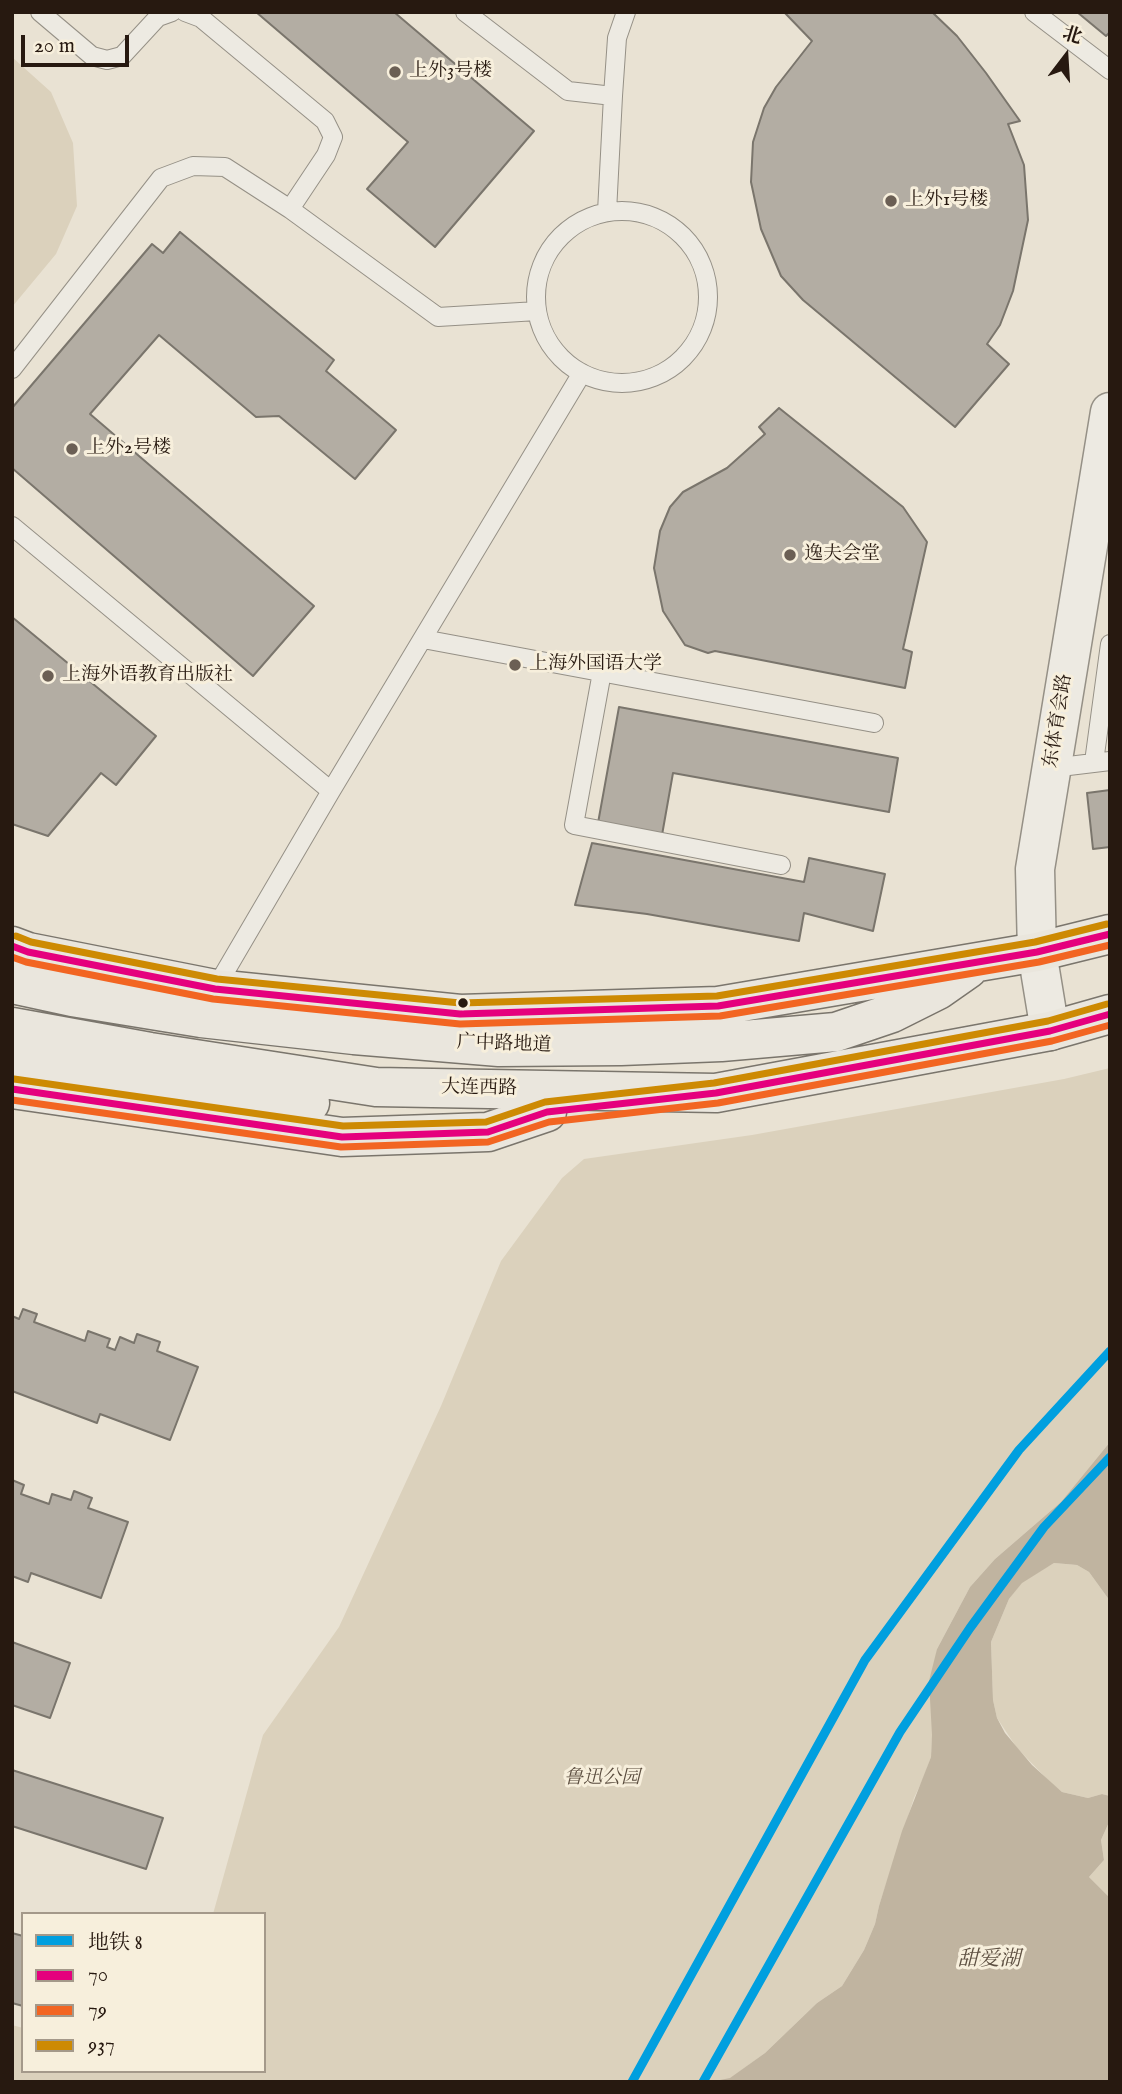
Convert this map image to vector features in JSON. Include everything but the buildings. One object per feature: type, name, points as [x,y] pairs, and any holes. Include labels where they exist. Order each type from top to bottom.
[{"type":"main road","points":[[12,946],[28,952],[215,989],[460,1014],[718,1006],[1037,952],[1110,934]]},
{"type":"main road","name":"广中路地道","points":[[12,984],[72,998],[201,1018],[340,1034],[499,1047],[621,1046],[721,1042],[836,1032],[892,1013],[938,990],[982,960]]},
{"type":"main road","name":"大连西路","points":[[12,1027],[150,1052],[376,1087],[716,1093],[1049,1031],[1110,1014]]},
{"type":"main road","points":[[12,1055],[86,1073],[335,1107],[537,1113],[716,1093]]},
{"type":"main road","points":[[12,1089],[342,1137],[488,1132],[547,1112]]},
{"type":"street","name":"东体育会路","points":[[1049,1031],[1037,952],[1035,869],[1109,415]]},
{"type":"lane","points":[[40,12],[92,57],[107,60],[122,56],[158,17],[173,12]]},
{"type":"lane","points":[[185,12],[201,18],[325,121],[333,137],[326,155],[290,209]]},
{"type":"lane","points":[[465,12],[568,91],[612,96]]},
{"type":"lane","points":[[607,212],[617,38],[626,12]]},
{"type":"lane","points":[[1034,12],[1110,70]]},
{"type":"lane","points":[[12,369],[160,178],[193,166],[225,167],[290,209],[439,317],[537,311]]},
{"type":"lane","points":[[607,212],[637,212],[665,222],[673,228],[688,241],[703,267],[709,296],[704,325],[690,351],[668,371],[640,382],[610,383],[582,373],[561,358],[545,336],[537,311],[537,284],[544,259],[560,237],[582,221],[607,212]]},
{"type":"lane","points":[[215,989],[582,373]]},
{"type":"lane","points":[[12,526],[331,791]]},
{"type":"lane","points":[[423,639],[874,723]]},
{"type":"lane","points":[[1052,768],[1102,762],[1110,644]]},
{"type":"lane","points":[[602,672],[574,825],[781,865]]},
{"type":"green space","points":[[12,57],[51,92],[73,143],[77,206],[56,254],[12,307]]},
{"type":"green space","name":"鲁迅公园","points":[[1110,1068],[1110,1442],[1061,1502],[995,1559],[970,1587],[937,1649],[931,1757],[914,1798],[875,1924],[864,1950],[842,1986],[817,2003],[765,2053],[730,2079],[710,2082],[12,2082],[12,2025],[21,2027],[21,2073],[266,2073],[266,1912],[214,1912],[263,1735],[339,1627],[441,1406],[501,1261],[562,1178],[584,1159],[752,1135],[1064,1079]]},
{"type":"green space","points":[[1054,1563],[1077,1565],[1089,1572],[1110,1601],[1110,1796],[1102,1794],[1088,1798],[1062,1792],[1017,1748],[997,1718],[993,1700],[991,1642],[1009,1599],[1022,1582]]},
{"type":"green space","points":[[1110,1820],[1110,1898],[1089,1877],[1104,1860],[1101,1840]]},
{"type":"water","name":"甜爱湖","points":[[1110,1442],[1110,1601],[1089,1572],[1077,1565],[1054,1563],[1022,1583],[1009,1599],[991,1642],[993,1700],[997,1718],[1005,1733],[1032,1765],[1062,1792],[1088,1798],[1102,1794],[1110,1796],[1110,1820],[1101,1840],[1104,1860],[1089,1877],[1110,1898],[1110,2082],[710,2082],[730,2078],[765,2053],[817,2003],[842,1986],[864,1950],[875,1924],[902,1831],[931,1757],[929,1681],[937,1649],[970,1587],[995,1559],[1061,1502]]},
{"type":"metro line","name":"8","points":[[632,2082],[865,1660],[1019,1450],[1110,1351]]},
{"type":"metro line","name":"8","points":[[703,2082],[900,1732],[970,1628],[1044,1527],[1110,1457]]},
{"type":"transit line","name":"937","points":[[16,936],[31,942],[217,979],[460,1003],[717,996],[1035,942],[1107,924]]},
{"type":"transit line","name":"70","points":[[12,946],[28,952],[215,989],[460,1014],[718,1006],[1037,952],[1110,934]]},
{"type":"transit line","name":"79","points":[[12,957],[213,999],[460,1024],[720,1016],[1039,962],[1110,945]]},
{"type":"transit line","name":"937","points":[[14,1079],[343,1126],[486,1122],[545,1102],[714,1083],[1048,1021],[1107,1004]]},
{"type":"transit line","name":"70","points":[[12,1089],[342,1137],[488,1132],[547,1112],[716,1093],[1050,1031],[1110,1014]]},
{"type":"transit line","name":"79","points":[[12,1100],[341,1147],[488,1142],[549,1122],[718,1103],[1052,1041],[1110,1025]]},
{"type":"place","name":"上外3号楼","points":[[395,72]]},
{"type":"place","name":"上外1号楼","points":[[891,201]]},
{"type":"place","name":"上外2号楼","points":[[72,449]]},
{"type":"place","name":"逸夫会堂","points":[[790,555]]},
{"type":"place","name":"上海外国语大学","points":[[515,665]]},
{"type":"place","name":"上海外语教育出版社","points":[[48,676]]}]
